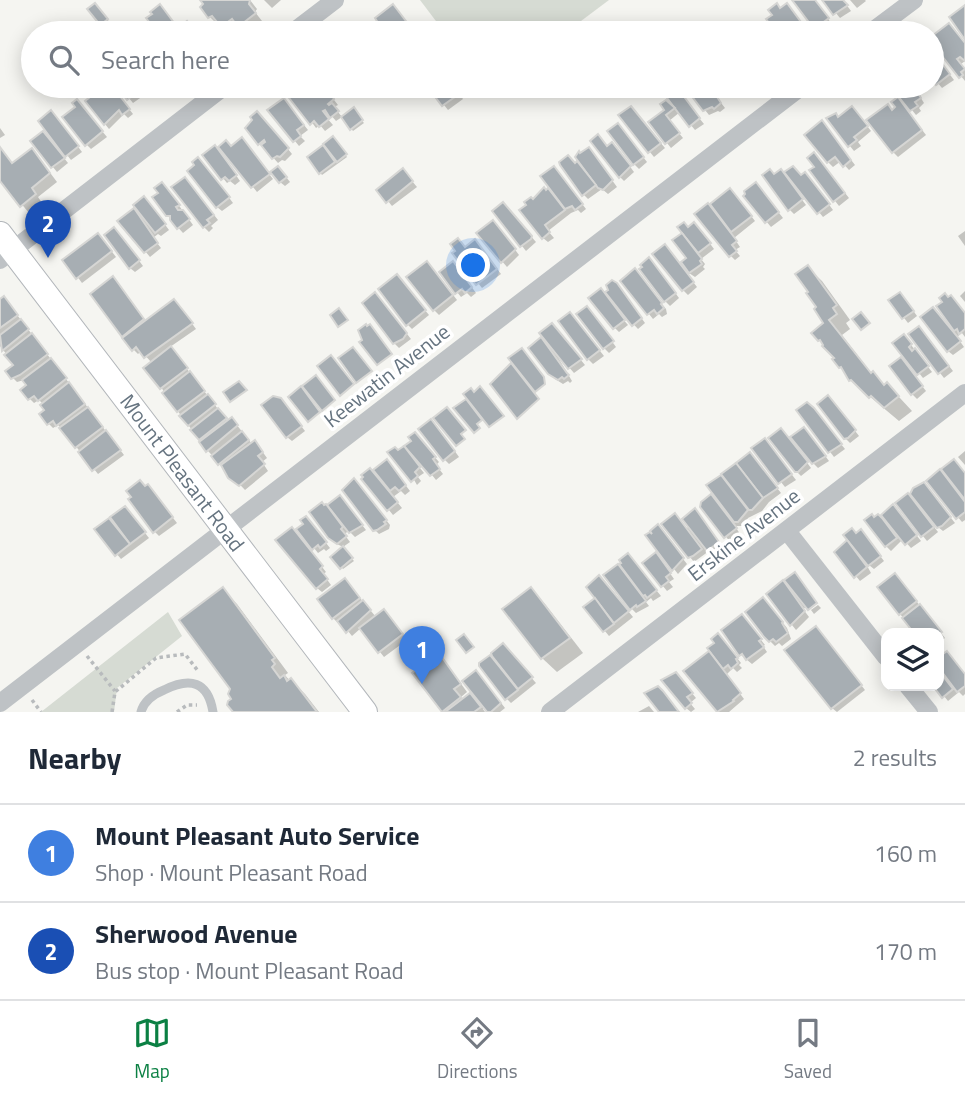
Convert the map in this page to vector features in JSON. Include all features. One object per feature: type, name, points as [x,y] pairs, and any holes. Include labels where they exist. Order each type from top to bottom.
[{"type":"main road","name":"Mount Pleasant Road","points":[[4,248],[365,712]]},
{"type":"street","points":[[308,21],[335,0]]},
{"type":"street","points":[[886,21],[914,0]]},
{"type":"street","points":[[4,248],[209,98]]},
{"type":"street","name":"Keewatin Avenue","points":[[0,703],[786,98]]},
{"type":"street","name":"Erskine Avenue","points":[[550,712],[965,393]]},
{"type":"street","points":[[787,531],[881,651]]},
{"type":"street","points":[[912,691],[929,712]]},
{"type":"lane","points":[[141,712],[143,705],[155,694],[183,681],[197,685],[208,695],[212,708]]},
{"type":"path","points":[[86,654],[115,692]]},
{"type":"path","points":[[29,697],[41,712]]},
{"type":"path","points":[[177,712],[187,705],[212,708]]},
{"type":"shaded area","points":[[420,0],[609,0],[581,21],[436,21]]},
{"type":"shaded area","points":[[168,612],[182,636],[117,688],[114,712],[41,712]]},
{"type":"building","points":[[200,0],[250,0],[249,4],[256,13],[246,21],[216,21],[212,16],[208,18],[200,7],[203,4]]},
{"type":"building","points":[[792,0],[815,0],[829,18],[825,21],[808,21]]},
{"type":"building","points":[[822,0],[843,0],[848,5],[833,15]]},
{"type":"building","points":[[95,3],[108,19],[97,21],[87,9]]},
{"type":"building","points":[[777,3],[780,8],[787,3],[800,21],[768,21],[766,19],[772,15],[768,10]]},
{"type":"building","points":[[160,4],[173,21],[148,21],[146,18],[152,14],[150,12]]},
{"type":"building","points":[[393,4],[406,21],[377,21],[375,18]]},
{"type":"building","points":[[965,5],[965,40],[949,17]]},
{"type":"building","points":[[949,23],[965,43],[965,61],[960,57],[957,59],[965,69],[959,78],[944,59],[944,27]]},
{"type":"building","points":[[944,66],[950,74],[944,79]]},
{"type":"building","points":[[89,98],[121,98],[130,109],[122,115],[119,110],[104,125],[85,101]]},
{"type":"building","points":[[284,98],[304,125],[297,130],[301,136],[293,142],[267,110]]},
{"type":"building","points":[[289,98],[333,98],[328,104],[332,103],[339,111],[330,118],[325,110],[323,111],[329,119],[319,127],[314,121],[310,125]]},
{"type":"building","points":[[436,98],[453,98],[442,106]]},
{"type":"building","points":[[667,98],[685,98],[700,118],[689,127]]},
{"type":"building","points":[[693,98],[718,98],[721,103],[714,109],[712,107],[703,111]]},
{"type":"building","points":[[899,98],[922,130],[892,153],[866,120],[888,104],[892,110],[895,107],[891,102]]},
{"type":"building","points":[[900,98],[921,98],[915,102],[918,106],[910,111]]},
{"type":"building","points":[[77,99],[103,131],[85,146],[62,117],[75,107],[72,103]]},
{"type":"building","points":[[666,100],[675,108],[666,115],[680,133],[665,144],[648,122],[664,110],[660,104]]},
{"type":"building","points":[[631,106],[661,143],[648,153],[618,115]]},
{"type":"building","points":[[852,106],[868,126],[854,137],[857,140],[848,147],[826,118],[836,113],[838,117]]},
{"type":"building","points":[[354,107],[363,120],[350,130],[341,117]]},
{"type":"building","points":[[51,110],[79,146],[65,157],[38,121]]},
{"type":"building","points":[[257,111],[289,148],[280,157],[272,159],[261,145],[264,140],[258,145],[245,128],[252,120],[250,117]]},
{"type":"building","points":[[822,120],[851,160],[843,167],[835,157],[827,163],[804,135]]},
{"type":"building","points":[[618,123],[644,157],[633,165],[607,131]]},
{"type":"building","points":[[43,131],[65,158],[51,168],[30,141]]},
{"type":"building","points":[[598,134],[607,146],[612,142],[631,166],[619,178],[590,141]]},
{"type":"building","points":[[333,136],[347,154],[337,162],[323,144]]},
{"type":"building","points":[[242,137],[270,174],[251,188],[218,147],[226,140],[231,146]]},
{"type":"building","points":[[215,145],[237,175],[229,181],[225,177],[221,180],[202,155]]},
{"type":"building","points":[[323,145],[335,162],[319,174],[307,157]]},
{"type":"building","points":[[0,147],[12,163],[32,148],[50,173],[32,188],[36,194],[20,207],[0,181]]},
{"type":"building","points":[[589,147],[613,180],[603,190],[598,188],[575,157],[579,151],[580,153]]},
{"type":"building","points":[[814,152],[845,193],[833,202],[809,170],[814,167],[807,158]]},
{"type":"building","points":[[568,155],[575,163],[577,161],[596,185],[582,196],[560,165],[559,162]]},
{"type":"building","points":[[198,157],[230,197],[216,208],[187,171]]},
{"type":"building","points":[[278,166],[287,177],[279,183],[270,172]]},
{"type":"building","points":[[554,166],[583,204],[575,210],[572,206],[565,209],[540,176]]},
{"type":"building","points":[[793,166],[801,175],[805,172],[830,204],[817,214],[784,172]]},
{"type":"building","points":[[403,168],[413,181],[386,203],[376,190]]},
{"type":"building","points":[[770,169],[774,174],[781,169],[803,199],[788,211],[762,175]]},
{"type":"building","points":[[185,177],[214,215],[207,220],[210,223],[203,228],[171,187]]},
{"type":"building","points":[[162,182],[180,205],[176,207],[178,210],[183,210],[190,219],[177,229],[170,216],[166,216],[152,197],[158,193],[154,188]]},
{"type":"building","points":[[756,182],[779,212],[765,223],[743,196],[744,191]]},
{"type":"building","points":[[544,187],[546,190],[548,188],[565,210],[545,225],[550,232],[542,239],[519,210],[526,205],[524,202],[531,197],[533,199]]},
{"type":"building","points":[[730,188],[752,216],[731,232],[710,204]]},
{"type":"building","points":[[144,196],[166,224],[155,233],[133,205]]},
{"type":"building","points":[[503,202],[532,236],[520,247],[492,211]]},
{"type":"building","points":[[708,203],[737,241],[732,245],[737,251],[729,257],[694,214]]},
{"type":"building","points":[[134,208],[158,243],[144,253],[117,221]]},
{"type":"building","points":[[493,220],[516,249],[501,263],[476,233]]},
{"type":"building","points":[[684,222],[688,227],[694,222],[711,243],[698,253],[677,227]]},
{"type":"building","points":[[114,227],[140,260],[129,269],[104,235]]},
{"type":"building","points":[[98,233],[112,251],[76,279],[62,260]]},
{"type":"building","points":[[682,233],[702,259],[702,264],[689,273],[681,262],[686,258],[672,240]]},
{"type":"building","points":[[458,238],[465,247],[475,239],[497,269],[476,285],[452,253],[455,251],[450,244]]},
{"type":"building","points":[[665,244],[694,282],[682,291],[652,254]]},
{"type":"building","points":[[649,257],[676,293],[664,302],[639,269]]},
{"type":"building","points":[[427,261],[453,295],[433,311],[406,277]]},
{"type":"building","points":[[453,261],[472,287],[465,293],[462,289],[455,294],[439,272]]},
{"type":"building","points":[[808,265],[837,305],[833,308],[837,314],[829,320],[871,373],[873,371],[884,385],[887,382],[899,396],[884,408],[849,381],[820,340],[811,333],[823,323],[806,293],[808,292],[795,274]]},
{"type":"building","points":[[635,268],[662,303],[664,308],[657,314],[654,310],[647,315],[620,281]]},
{"type":"building","points":[[397,274],[426,310],[406,326],[378,289]]},
{"type":"building","points":[[113,276],[144,319],[122,337],[90,294]]},
{"type":"building","points":[[612,280],[642,318],[632,326],[605,292],[608,290],[606,285]]},
{"type":"building","points":[[601,288],[625,320],[613,329],[588,298]]},
{"type":"building","points":[[375,292],[407,333],[403,339],[393,344],[362,303]]},
{"type":"building","points":[[900,292],[914,311],[902,319],[888,300]]},
{"type":"building","points":[[945,293],[948,297],[951,295],[965,313],[965,329],[959,334],[936,306],[942,302],[939,298]]},
{"type":"building","points":[[4,296],[18,315],[0,328],[0,299]]},
{"type":"building","points":[[174,299],[193,323],[144,358],[136,347],[132,351],[122,338]]},
{"type":"building","points":[[587,306],[614,341],[603,349],[576,314]]},
{"type":"building","points":[[933,307],[961,341],[947,352],[920,317]]},
{"type":"building","points":[[339,308],[348,320],[338,327],[330,315]]},
{"type":"building","points":[[570,312],[600,350],[587,360],[558,321]]},
{"type":"building","points":[[861,312],[870,323],[861,330],[852,319]]},
{"type":"building","points":[[21,319],[29,329],[2,351],[0,335]]},
{"type":"building","points":[[552,323],[582,359],[568,369],[539,333]]},
{"type":"building","points":[[370,324],[392,354],[377,365],[359,342],[362,340],[358,330]]},
{"type":"building","points":[[919,326],[949,366],[938,374],[908,334]]},
{"type":"building","points":[[32,333],[48,354],[11,379],[5,371],[13,365],[4,355]]},
{"type":"building","points":[[904,334],[912,344],[909,347],[912,351],[915,348],[929,366],[917,375],[892,343]]},
{"type":"building","points":[[541,337],[569,375],[564,379],[562,377],[558,380],[548,374],[528,348]]},
{"type":"building","points":[[171,346],[188,368],[160,389],[143,368]]},
{"type":"building","points":[[353,347],[372,371],[356,383],[338,358]]},
{"type":"building","points":[[522,348],[544,377],[545,384],[535,392],[508,358]]},
{"type":"building","points":[[331,355],[354,384],[340,396],[317,366]]},
{"type":"building","points":[[901,357],[923,386],[911,395],[889,366]]},
{"type":"building","points":[[51,358],[67,378],[38,401],[34,396],[28,400],[20,390],[26,385],[22,380]]},
{"type":"building","points":[[511,363],[539,399],[517,419],[490,384]]},
{"type":"building","points":[[190,371],[205,391],[177,412],[162,393]]},
{"type":"building","points":[[316,375],[335,400],[322,411],[302,386]]},
{"type":"building","points":[[239,381],[247,390],[230,402],[223,392]]},
{"type":"building","points":[[69,382],[85,404],[56,426],[53,421],[47,425],[39,414],[44,410],[40,405]]},
{"type":"building","points":[[301,386],[320,412],[308,422],[288,397]]},
{"type":"building","points":[[480,386],[504,416],[489,427],[463,394],[471,388],[474,392]]},
{"type":"building","points":[[208,394],[216,404],[188,426],[179,416]]},
{"type":"building","points":[[828,395],[856,430],[848,438],[844,439],[817,404]]},
{"type":"building","points":[[273,396],[281,398],[302,426],[286,438],[261,405]]},
{"type":"building","points":[[466,399],[482,420],[477,424],[480,428],[474,433],[453,408]]},
{"type":"building","points":[[807,402],[842,444],[828,453],[796,410]]},
{"type":"building","points":[[88,407],[103,427],[75,448],[59,428]]},
{"type":"building","points":[[447,407],[466,430],[461,434],[465,439],[456,446],[433,418]]},
{"type":"building","points":[[218,408],[227,418],[199,440],[190,430]]},
{"type":"building","points":[[232,417],[238,425],[206,452],[199,442]]},
{"type":"building","points":[[431,419],[455,451],[443,461],[418,429]]},
{"type":"building","points":[[804,427],[826,456],[812,464],[790,437]]},
{"type":"building","points":[[781,428],[808,462],[798,472],[795,472],[768,438]]},
{"type":"building","points":[[106,430],[121,450],[92,471],[78,452]]},
{"type":"building","points":[[242,431],[249,440],[218,465],[211,456]]},
{"type":"building","points":[[415,432],[436,457],[433,459],[440,469],[430,476],[404,446],[411,441],[408,437]]},
{"type":"building","points":[[765,438],[792,474],[778,484],[751,448]]},
{"type":"building","points":[[255,440],[263,452],[258,456],[265,464],[239,486],[228,478],[221,465]]},
{"type":"building","points":[[404,446],[420,467],[415,472],[418,476],[411,482],[387,452]]},
{"type":"building","points":[[750,452],[778,488],[763,498],[736,463]]},
{"type":"building","points":[[387,459],[406,485],[399,491],[395,487],[390,491],[373,470]]},
{"type":"building","points":[[954,459],[965,473],[965,500],[941,469]]},
{"type":"building","points":[[736,463],[763,498],[752,510],[749,510],[721,474]]},
{"type":"building","points":[[370,468],[398,502],[387,511],[361,479],[361,475]]},
{"type":"building","points":[[940,469],[965,502],[965,512],[956,519],[926,481]]},
{"type":"building","points":[[721,475],[748,510],[738,522],[734,522],[706,485]]},
{"type":"building","points":[[354,478],[387,520],[384,522],[386,524],[377,530],[373,531],[342,490]]},
{"type":"building","points":[[140,480],[145,486],[148,484],[173,517],[153,533],[128,499],[131,497],[126,491]]},
{"type":"building","points":[[924,482],[951,517],[937,528],[910,494],[913,488]]},
{"type":"building","points":[[908,493],[934,527],[921,537],[895,503]]},
{"type":"building","points":[[711,494],[737,528],[724,538],[700,507],[701,502]]},
{"type":"building","points":[[340,495],[363,525],[349,533],[327,505]]},
{"type":"building","points":[[322,502],[343,527],[341,529],[347,536],[337,544],[328,538],[309,512]]},
{"type":"building","points":[[893,504],[917,535],[905,545],[881,515]]},
{"type":"building","points":[[125,506],[146,532],[130,544],[110,517]]},
{"type":"building","points":[[695,508],[719,542],[707,551],[682,519]]},
{"type":"building","points":[[675,513],[702,549],[688,558],[661,524]]},
{"type":"building","points":[[872,514],[874,517],[878,514],[897,538],[885,547],[864,520]]},
{"type":"building","points":[[306,516],[327,542],[320,548],[318,545],[312,550],[296,529],[303,524],[300,520]]},
{"type":"building","points":[[109,518],[130,544],[115,556],[94,529]]},
{"type":"building","points":[[658,524],[684,558],[672,571],[645,535],[650,532],[652,534],[650,531]]},
{"type":"building","points":[[292,527],[323,566],[320,569],[328,579],[316,589],[275,540]]},
{"type":"building","points":[[852,528],[856,533],[861,529],[881,556],[868,566],[843,535]]},
{"type":"building","points":[[847,540],[867,567],[854,578],[834,552]]},
{"type":"building","points":[[343,546],[353,558],[340,569],[330,557]]},
{"type":"building","points":[[656,552],[671,573],[666,577],[669,581],[661,587],[642,563]]},
{"type":"building","points":[[628,553],[657,590],[647,598],[619,564],[619,560]]},
{"type":"building","points":[[618,564],[646,601],[630,610],[603,575]]},
{"type":"building","points":[[795,572],[817,603],[808,610],[784,580]]},
{"type":"building","points":[[895,573],[917,601],[899,615],[877,587]]},
{"type":"building","points":[[599,575],[629,611],[614,623],[586,587]]},
{"type":"building","points":[[345,578],[360,598],[332,619],[317,599]]},
{"type":"building","points":[[783,580],[805,611],[790,626],[766,594]]},
{"type":"building","points":[[223,587],[275,658],[272,660],[275,664],[272,667],[280,678],[284,675],[287,681],[291,678],[317,712],[233,712],[227,705],[231,699],[228,694],[230,689],[179,620]]},
{"type":"building","points":[[531,587],[570,638],[541,659],[502,609]]},
{"type":"building","points":[[763,597],[783,622],[788,633],[776,642],[773,639],[769,642],[745,612]]},
{"type":"building","points":[[595,598],[614,624],[603,632],[583,607]]},
{"type":"building","points":[[363,600],[371,610],[346,633],[337,621]]},
{"type":"building","points":[[920,604],[939,628],[910,628],[902,618]]},
{"type":"building","points":[[384,609],[403,634],[378,653],[359,628]]},
{"type":"building","points":[[742,614],[762,639],[759,641],[764,647],[746,660],[742,654],[739,656],[721,630]]},
{"type":"building","points":[[816,626],[862,685],[831,709],[784,650]]},
{"type":"building","points":[[718,633],[738,658],[738,663],[731,669],[728,665],[723,669],[707,648],[714,643],[711,639]]},
{"type":"building","points":[[464,634],[474,647],[466,653],[456,640]]},
{"type":"building","points":[[503,643],[533,677],[518,689],[491,653]]},
{"type":"building","points":[[709,651],[741,693],[717,712],[683,671]]},
{"type":"building","points":[[947,651],[965,674],[965,686],[957,692],[944,675],[944,653]]},
{"type":"building","points":[[439,653],[461,684],[454,689],[461,697],[442,712],[412,673]]},
{"type":"building","points":[[490,655],[518,690],[505,700],[479,666],[479,663]]},
{"type":"building","points":[[476,670],[501,703],[491,712],[487,712],[462,681]]},
{"type":"building","points":[[676,672],[693,693],[687,697],[692,703],[685,709],[661,680]]},
{"type":"building","points":[[944,677],[953,689],[942,698],[937,691],[944,691]]},
{"type":"building","points":[[658,686],[679,712],[659,712],[644,693]]},
{"type":"building","points":[[470,693],[481,707],[474,712],[445,712]]},
{"type":"place","name":"Sherwood Avenue","points":[[48,258]]},
{"type":"place","name":"Mount Pleasant Auto Service","points":[[422,684]]}]
